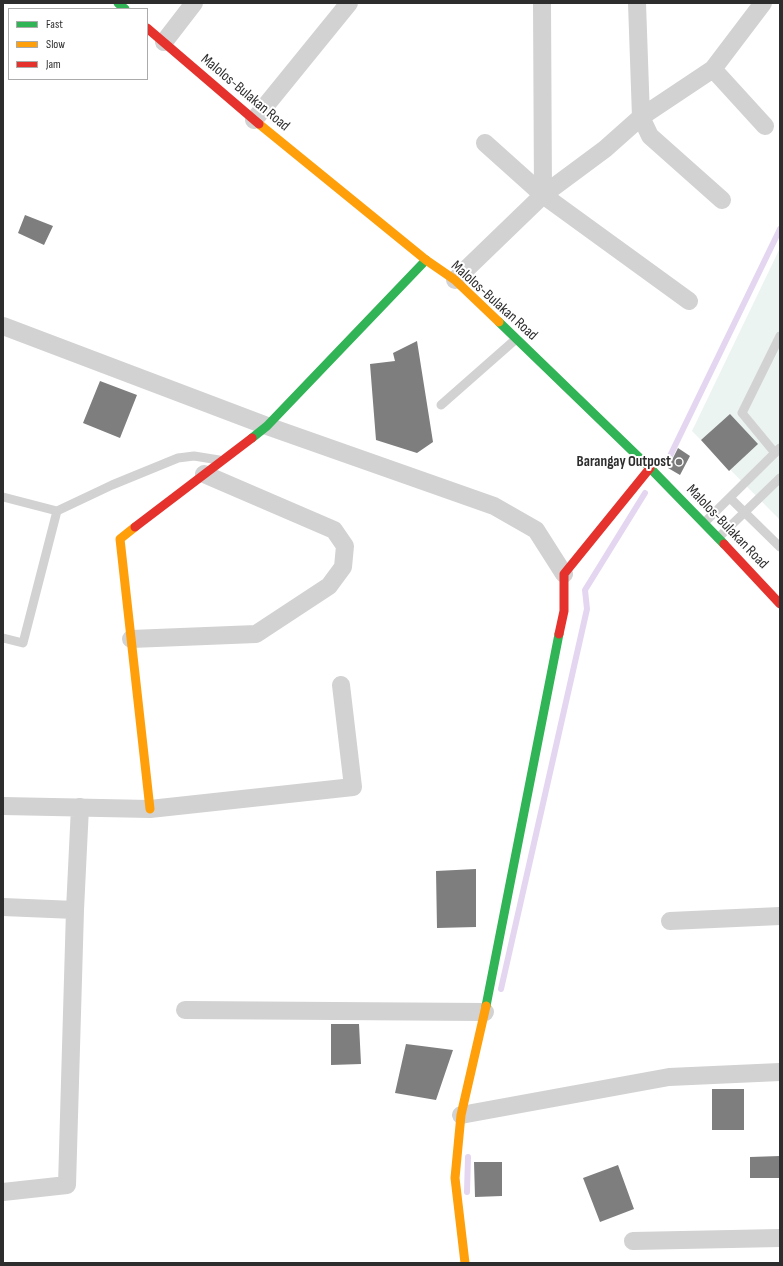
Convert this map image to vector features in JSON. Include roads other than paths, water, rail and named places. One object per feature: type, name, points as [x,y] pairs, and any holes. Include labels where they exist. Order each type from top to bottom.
[{"type":"street","points":[[164,42],[194,3]]},
{"type":"street","points":[[254,120],[349,3]]},
{"type":"street","points":[[542,3],[543,195]]},
{"type":"street","points":[[637,3],[642,117],[650,136],[722,200]]},
{"type":"street","points":[[455,280],[543,195],[605,149],[642,117],[713,70],[763,3]]},
{"type":"street","name":"Malolos-Bulakan Road","points":[[148,29],[254,120],[426,260],[455,280],[650,468],[780,604]]},
{"type":"street","points":[[713,70],[765,126]]},
{"type":"street","points":[[485,143],[543,195],[690,301]]},
{"type":"street","points":[[150,809],[120,539],[267,426],[426,260]]},
{"type":"street","points":[[3,326],[267,426],[494,506],[536,530],[564,574],[564,611],[485,1012],[461,1115],[455,1178],[465,1263]]},
{"type":"street","points":[[564,574],[650,468]]},
{"type":"street","points":[[132,639],[256,634],[329,586],[343,567],[345,546],[334,530],[204,474]]},
{"type":"street","points":[[3,806],[150,809],[353,788],[341,685]]},
{"type":"street","points":[[3,1192],[67,1185],[74,910],[80,807]]},
{"type":"street","points":[[3,907],[74,910]]},
{"type":"street","points":[[670,921],[780,916]]},
{"type":"street","points":[[185,1010],[485,1012]]},
{"type":"street","points":[[461,1115],[670,1077],[780,1072]]},
{"type":"street","points":[[633,1241],[780,1238]]},
{"type":"lane","points":[[704,523],[777,450],[742,413],[780,336]]},
{"type":"lane","points":[[441,405],[516,339]]},
{"type":"lane","points":[[3,497],[57,511],[112,485],[178,458],[194,456],[222,461]]},
{"type":"lane","points":[[718,538],[780,478]]},
{"type":"lane","points":[[730,498],[780,547]]},
{"type":"lane","points":[[3,638],[23,643],[57,511]]},
{"type":"waterway","points":[[669,458],[780,229]]},
{"type":"waterway","points":[[501,989],[587,609],[585,590],[645,493]]},
{"type":"waterway","points":[[467,1192],[468,1157]]},
{"type":"place","name":"Barangay Outpost","points":[[679,462]]}]
